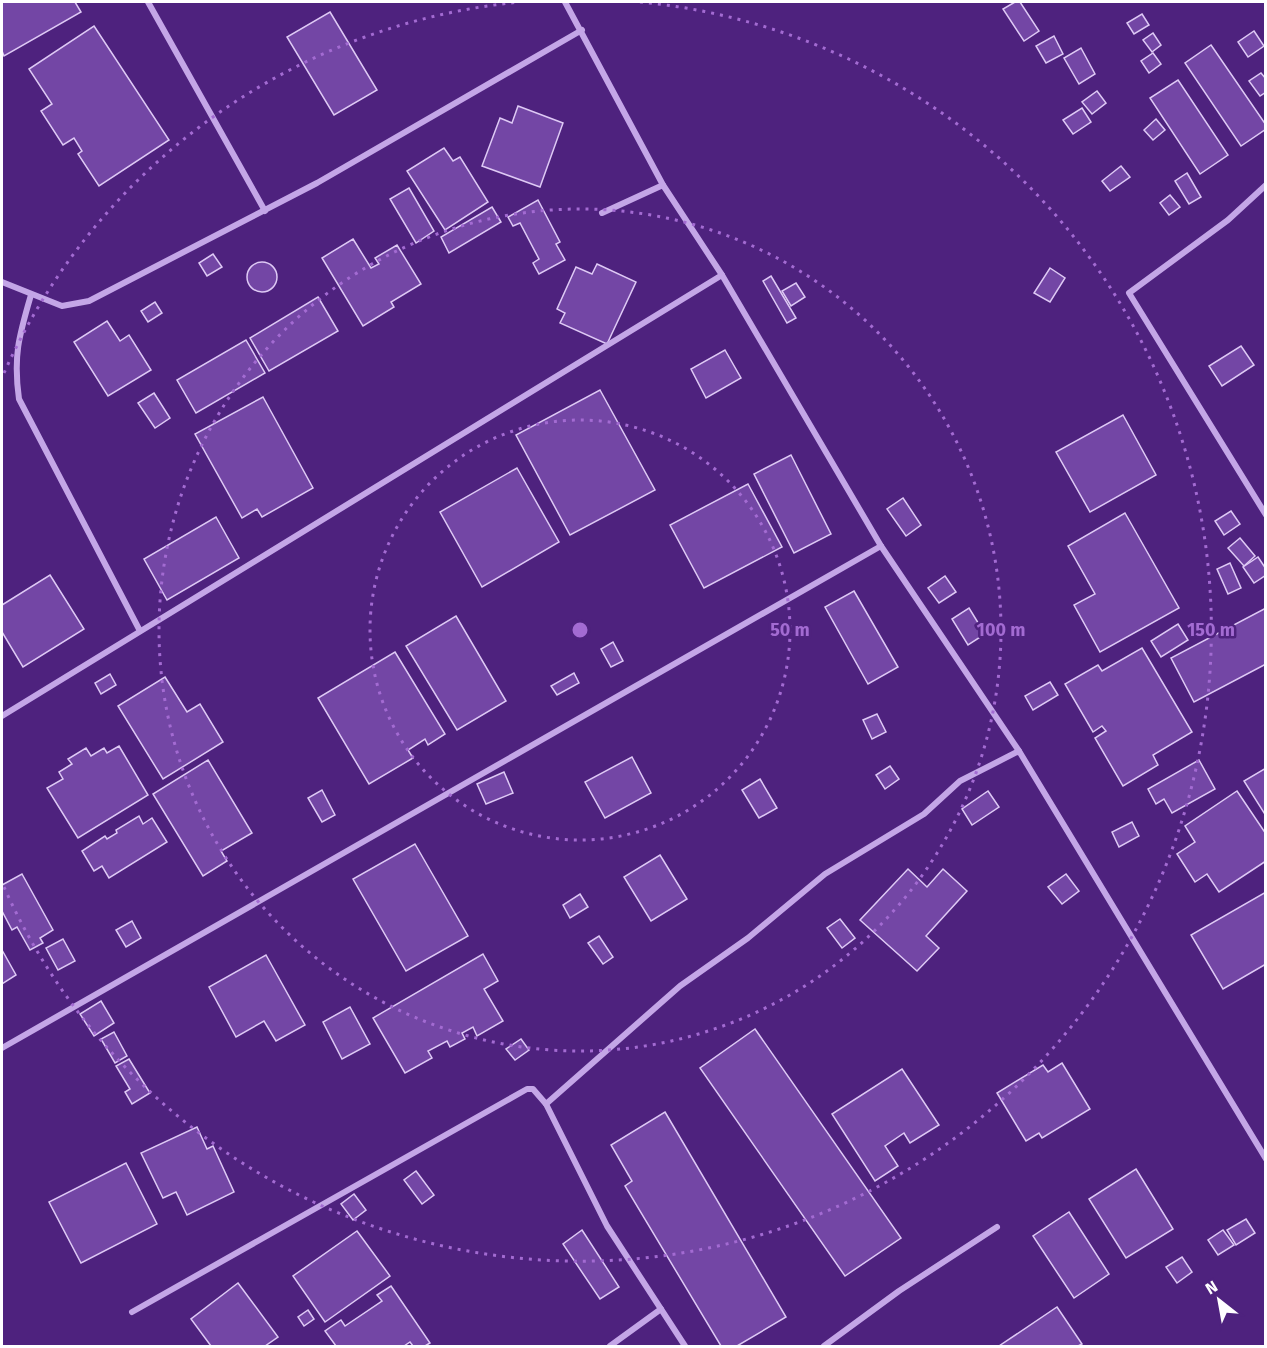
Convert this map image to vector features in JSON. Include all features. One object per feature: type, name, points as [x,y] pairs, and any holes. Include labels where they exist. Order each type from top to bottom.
[{"type":"street","points":[[148,2],[265,211]]},
{"type":"street","points":[[565,2],[663,185],[723,275],[881,546],[1019,751],[1266,1159]]},
{"type":"street","points":[[2,282],[31,296],[62,306],[89,301],[265,211],[582,30]]},
{"type":"street","points":[[602,213],[663,185]]},
{"type":"street","points":[[1266,185],[1228,220],[1129,293],[1266,515]]},
{"type":"street","points":[[2,716],[723,275]]},
{"type":"street","points":[[31,296],[16,347],[15,373],[19,399],[140,631]]},
{"type":"street","points":[[2,1048],[881,546]]},
{"type":"street","points":[[546,1104],[680,986],[748,938],[825,874],[924,814],[960,781],[1019,751]]},
{"type":"street","points":[[132,1312],[527,1089],[537,1091],[546,1104],[607,1226],[685,1347]]},
{"type":"street","points":[[824,1347],[899,1292],[997,1227]]},
{"type":"street","points":[[610,1347],[661,1309]]},
{"type":"building","points":[[2,2],[75,2],[81,12],[4,56],[2,51]]},
{"type":"building","points":[[1015,2],[1020,2],[1039,31],[1024,41],[1003,9]]},
{"type":"building","points":[[330,12],[377,90],[334,115],[287,37]]},
{"type":"building","points":[[1142,14],[1149,25],[1134,34],[1127,23]]},
{"type":"building","points":[[94,26],[169,140],[99,186],[78,154],[82,151],[74,138],[63,145],[41,111],[52,104],[29,69]]},
{"type":"building","points":[[1254,31],[1264,46],[1248,57],[1238,42]]},
{"type":"building","points":[[1153,33],[1161,45],[1152,52],[1143,40]]},
{"type":"building","points":[[1054,36],[1063,54],[1046,63],[1036,46]]},
{"type":"building","points":[[1211,45],[1266,125],[1266,129],[1241,146],[1185,63]]},
{"type":"building","points":[[1081,48],[1095,74],[1079,84],[1064,58]]},
{"type":"building","points":[[1153,53],[1161,64],[1149,73],[1141,61]]},
{"type":"building","points":[[1261,73],[1266,79],[1266,92],[1260,96],[1249,81]]},
{"type":"building","points":[[1178,80],[1228,155],[1200,174],[1150,98]]},
{"type":"building","points":[[1097,91],[1106,103],[1092,114],[1082,102]]},
{"type":"building","points":[[518,106],[563,123],[540,187],[482,166],[500,118],[512,123]]},
{"type":"building","points":[[1082,108],[1091,122],[1073,134],[1063,120]]},
{"type":"building","points":[[1156,119],[1165,130],[1153,140],[1144,130]]},
{"type":"building","points":[[444,148],[453,161],[460,157],[488,202],[445,230],[407,171]]},
{"type":"building","points":[[1121,166],[1130,177],[1110,191],[1102,181]]},
{"type":"building","points":[[1187,173],[1201,197],[1189,204],[1175,181]]},
{"type":"building","points":[[409,188],[434,231],[416,243],[390,199]]},
{"type":"building","points":[[1170,195],[1180,207],[1169,215],[1160,203]]},
{"type":"building","points":[[538,200],[560,242],[556,244],[565,260],[539,274],[533,263],[539,259],[520,223],[513,226],[508,217]]},
{"type":"building","points":[[492,207],[501,222],[449,253],[441,237]]},
{"type":"building","points":[[353,239],[371,268],[379,264],[375,258],[397,245],[421,284],[391,302],[394,307],[363,326],[322,258]]},
{"type":"building","points":[[213,254],[222,267],[207,276],[199,263]]},
{"type":"building","points":[[262,262],[273,266],[277,277],[273,288],[262,292],[251,288],[247,277],[251,266]]},
{"type":"building","points":[[597,264],[636,282],[607,344],[560,323],[565,313],[557,309],[576,267],[592,274]]},
{"type":"building","points":[[1050,268],[1065,278],[1050,302],[1034,293]]},
{"type":"building","points":[[771,276],[796,318],[787,323],[763,281]]},
{"type":"building","points":[[796,283],[805,297],[791,306],[782,291]]},
{"type":"building","points":[[318,297],[338,331],[269,371],[250,338]]},
{"type":"building","points":[[155,302],[162,313],[148,322],[141,311]]},
{"type":"building","points":[[107,321],[120,341],[129,335],[151,370],[108,396],[74,342]]},
{"type":"building","points":[[246,340],[265,373],[196,413],[177,380]]},
{"type":"building","points":[[1241,346],[1254,365],[1222,386],[1209,366]]},
{"type":"building","points":[[725,350],[741,378],[706,398],[691,369]]},
{"type":"building","points":[[600,390],[655,490],[570,535],[516,435]]},
{"type":"building","points":[[154,393],[170,418],[155,428],[138,403]]},
{"type":"building","points":[[263,397],[313,488],[262,517],[257,509],[242,518],[195,434]]},
{"type":"building","points":[[1123,415],[1156,475],[1090,512],[1056,452]]},
{"type":"building","points":[[791,455],[831,534],[794,553],[754,474]]},
{"type":"building","points":[[517,468],[559,542],[482,587],[440,512]]},
{"type":"building","points":[[748,484],[782,547],[704,588],[670,525]]},
{"type":"building","points":[[903,498],[921,525],[906,536],[887,509]]},
{"type":"building","points":[[1231,511],[1240,524],[1224,535],[1215,521]]},
{"type":"building","points":[[1125,513],[1179,608],[1100,652],[1074,605],[1095,594],[1068,546]]},
{"type":"building","points":[[216,517],[239,558],[167,600],[144,559]]},
{"type":"building","points":[[1240,538],[1255,556],[1244,566],[1228,548]]},
{"type":"building","points":[[1258,557],[1266,569],[1266,575],[1254,583],[1243,567]]},
{"type":"building","points":[[1230,563],[1241,588],[1228,594],[1217,569]]},
{"type":"building","points":[[50,575],[84,629],[23,667],[2,632],[2,605]]},
{"type":"building","points":[[945,576],[956,592],[939,603],[928,588]]},
{"type":"building","points":[[854,591],[898,667],[868,684],[825,607]]},
{"type":"building","points":[[969,608],[985,634],[968,645],[952,619]]},
{"type":"building","points":[[1266,608],[1266,664],[1194,702],[1171,658]]},
{"type":"building","points":[[456,616],[506,701],[457,730],[406,646]]},
{"type":"building","points":[[1178,624],[1188,640],[1161,657],[1151,641]]},
{"type":"building","points":[[613,642],[623,661],[611,667],[601,649]]},
{"type":"building","points":[[1142,648],[1192,732],[1153,755],[1158,765],[1123,786],[1095,738],[1106,731],[1102,726],[1093,732],[1065,684],[1098,665],[1102,671]]},
{"type":"building","points":[[395,652],[445,734],[428,745],[425,739],[408,750],[413,758],[369,784],[318,698]]},
{"type":"building","points":[[574,673],[579,683],[557,695],[551,686]]},
{"type":"building","points":[[110,674],[116,685],[101,694],[95,683]]},
{"type":"building","points":[[165,677],[187,712],[200,704],[223,742],[163,779],[118,706]]},
{"type":"building","points":[[1050,682],[1058,695],[1033,710],[1025,696]]},
{"type":"building","points":[[877,714],[886,732],[872,739],[863,720]]},
{"type":"building","points":[[119,746],[148,795],[78,838],[47,788],[63,779],[59,772],[72,764],[68,759],[86,748],[91,756],[104,748],[107,753]]},
{"type":"building","points":[[632,757],[651,793],[605,818],[585,782]]},
{"type":"building","points":[[208,760],[252,833],[221,851],[227,861],[203,876],[153,794]]},
{"type":"building","points":[[1199,760],[1215,789],[1172,813],[1164,799],[1156,804],[1148,789]]},
{"type":"building","points":[[890,766],[899,779],[885,789],[876,775]]},
{"type":"building","points":[[1266,768],[1266,816],[1244,781]]},
{"type":"building","points":[[504,772],[513,793],[486,804],[477,784]]},
{"type":"building","points":[[760,779],[777,808],[759,818],[742,790]]},
{"type":"building","points":[[322,790],[335,815],[322,822],[308,798]]},
{"type":"building","points":[[988,791],[999,807],[972,825],[962,809]]},
{"type":"building","points":[[1237,791],[1266,834],[1266,861],[1219,892],[1207,874],[1195,882],[1177,854],[1195,842],[1185,826]]},
{"type":"building","points":[[139,816],[143,824],[152,818],[167,842],[109,878],[102,866],[94,871],[82,851],[105,836],[107,839],[117,833],[116,830]]},
{"type":"building","points":[[1132,822],[1139,836],[1119,847],[1112,832]]},
{"type":"building","points":[[415,844],[468,936],[406,971],[353,879]]},
{"type":"building","points":[[660,855],[687,899],[651,921],[624,877]]},
{"type":"building","points":[[908,869],[927,887],[943,869],[967,891],[926,936],[939,948],[917,971],[860,920]]},
{"type":"building","points":[[22,874],[53,930],[40,938],[43,943],[30,950],[17,927],[12,930],[2,911],[2,885]]},
{"type":"building","points":[[1066,874],[1079,891],[1062,904],[1048,887]]},
{"type":"building","points":[[1266,892],[1266,964],[1223,989],[1191,935]]},
{"type":"building","points":[[580,894],[588,907],[570,918],[563,905]]},
{"type":"building","points":[[840,919],[855,938],[842,948],[827,928]]},
{"type":"building","points":[[132,921],[141,938],[126,947],[116,930]]},
{"type":"building","points":[[599,936],[613,957],[603,964],[588,943]]},
{"type":"building","points":[[63,939],[75,961],[58,970],[46,948]]},
{"type":"building","points":[[2,950],[16,975],[2,984]]},
{"type":"building","points":[[483,954],[498,981],[484,989],[503,1021],[477,1036],[473,1027],[462,1033],[465,1039],[450,1047],[447,1041],[428,1051],[432,1058],[405,1073],[373,1018]]},
{"type":"building","points":[[266,955],[305,1025],[276,1041],[264,1021],[236,1037],[209,987]]},
{"type":"building","points":[[101,1001],[114,1023],[94,1036],[80,1014]]},
{"type":"building","points":[[350,1007],[370,1044],[342,1059],[323,1022]]},
{"type":"building","points":[[755,1029],[901,1238],[845,1276],[700,1068]]},
{"type":"building","points":[[114,1032],[127,1056],[115,1063],[101,1039]]},
{"type":"building","points":[[521,1039],[529,1050],[515,1060],[506,1049]]},
{"type":"building","points":[[129,1059],[150,1093],[132,1104],[125,1092],[130,1089],[116,1066]]},
{"type":"building","points":[[1062,1063],[1090,1109],[1042,1138],[1039,1133],[1026,1141],[997,1093],[1043,1065],[1048,1072]]},
{"type":"building","points":[[902,1069],[939,1125],[910,1143],[904,1133],[885,1146],[898,1166],[875,1181],[832,1114]]},
{"type":"building","points":[[665,1112],[786,1317],[737,1346],[721,1346],[625,1186],[632,1181],[611,1145]]},
{"type":"building","points":[[197,1127],[207,1149],[213,1146],[234,1192],[187,1215],[176,1192],[163,1198],[141,1153]]},
{"type":"building","points":[[126,1163],[157,1224],[81,1263],[49,1202]]},
{"type":"building","points":[[1136,1169],[1173,1229],[1126,1258],[1089,1199]]},
{"type":"building","points":[[416,1171],[434,1195],[422,1204],[404,1180]]},
{"type":"building","points":[[354,1194],[366,1210],[353,1220],[341,1204]]},
{"type":"building","points":[[1069,1212],[1109,1274],[1074,1298],[1033,1236]]},
{"type":"building","points":[[1246,1219],[1255,1233],[1236,1245],[1227,1230]]},
{"type":"building","points":[[582,1230],[619,1287],[600,1299],[563,1244]]},
{"type":"building","points":[[1223,1230],[1234,1245],[1218,1255],[1208,1240]]},
{"type":"building","points":[[357,1231],[390,1276],[325,1322],[293,1276]]},
{"type":"building","points":[[1182,1257],[1192,1272],[1177,1283],[1166,1267]]},
{"type":"building","points":[[238,1283],[278,1337],[265,1346],[211,1346],[191,1319]]},
{"type":"building","points":[[391,1286],[430,1343],[425,1346],[413,1346],[410,1342],[404,1346],[336,1346],[325,1331],[341,1320],[345,1326],[382,1301],[377,1295]]},
{"type":"building","points":[[1057,1307],[1082,1344],[1078,1346],[999,1346]]},
{"type":"building","points":[[308,1310],[314,1319],[304,1326],[298,1317]]}]
